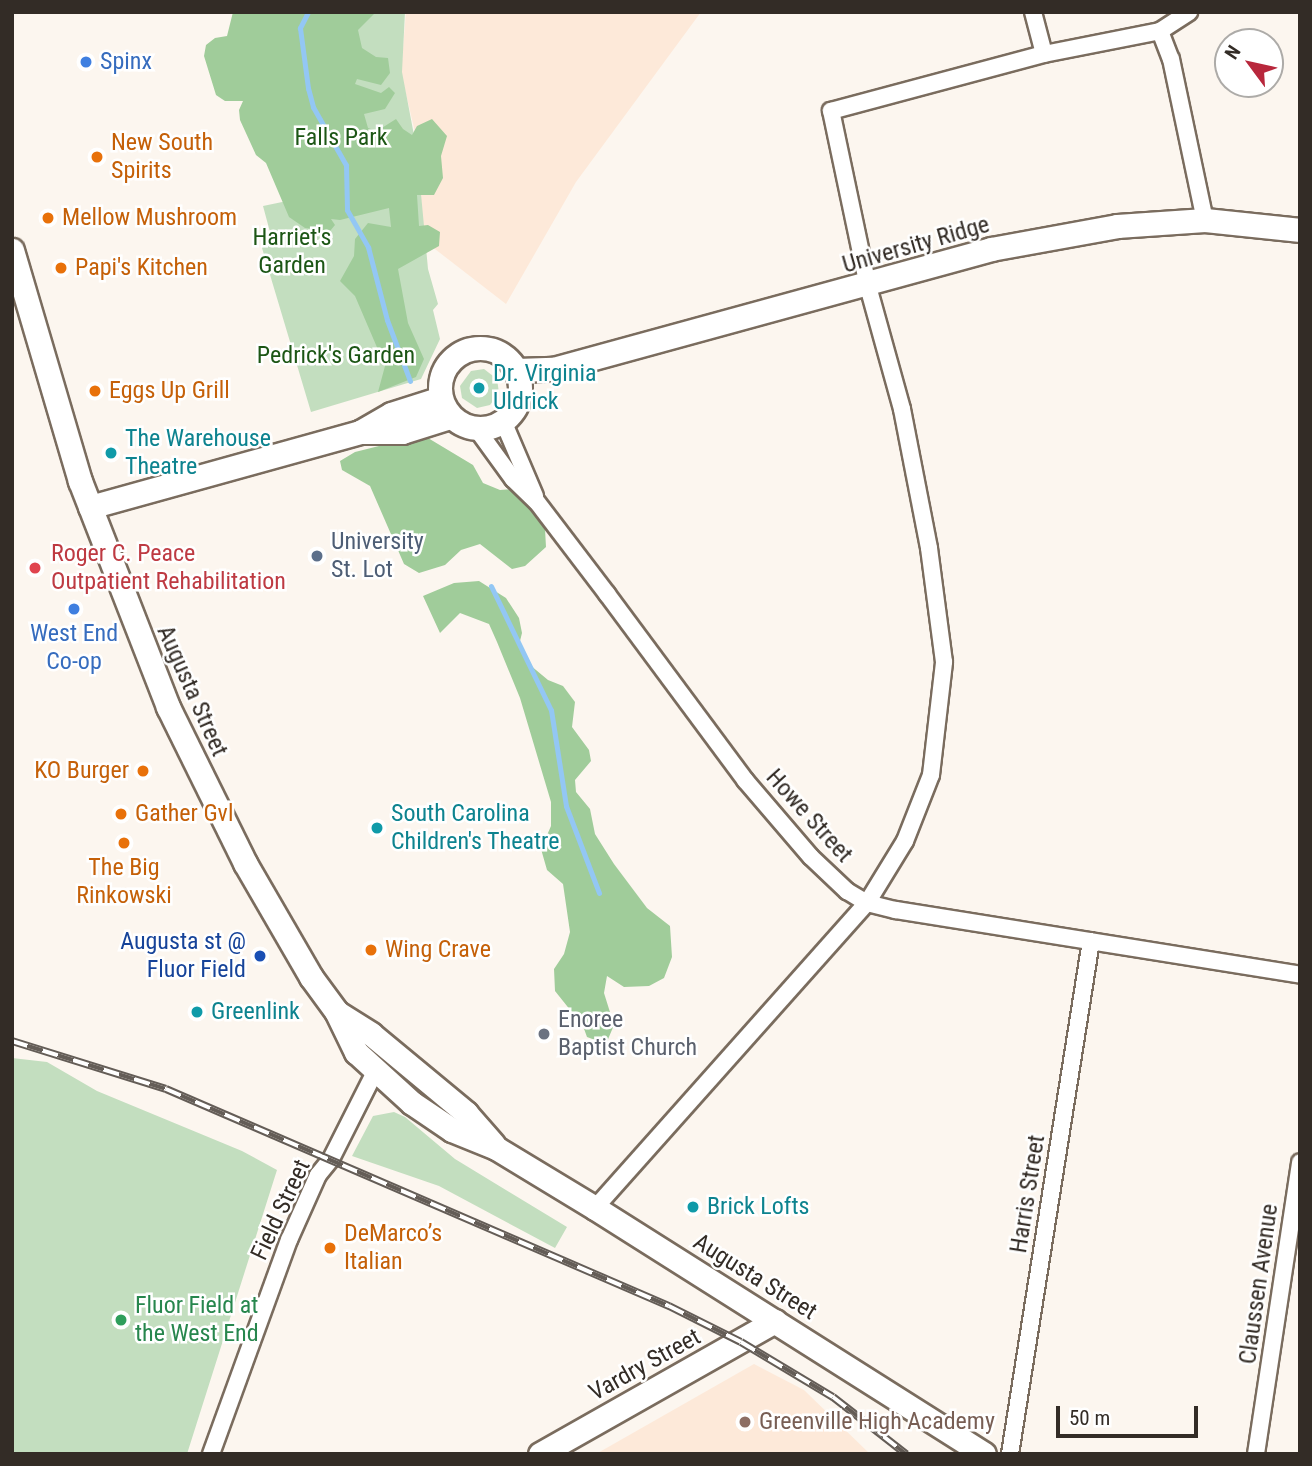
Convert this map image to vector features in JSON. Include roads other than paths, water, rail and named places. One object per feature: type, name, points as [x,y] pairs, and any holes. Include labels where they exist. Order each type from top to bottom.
[{"type":"main road","name":"University Ridge","points":[[517,370],[553,369],[867,286],[991,249],[1117,226],[1205,220],[1300,230]]},
{"type":"main road","name":"Augusta Street","points":[[12,250],[51,389],[90,507],[139,638],[202,779],[245,863],[311,977],[336,1011],[356,1052],[412,1103],[452,1130],[496,1148],[595,1208],[984,1454]]},
{"type":"main road","points":[[90,507],[360,432],[391,414],[445,407],[476,428],[490,427],[503,421],[518,401],[520,382],[517,370],[505,356],[495,350],[470,349],[454,357],[444,369],[440,383],[445,407]]},
{"type":"main road","name":"University Ridge","points":[[518,401],[553,369]]},
{"type":"main road","name":"Augusta Street","points":[[336,1011],[371,1034],[466,1112],[496,1148]]},
{"type":"main road","name":"Vardry Street","points":[[540,1454],[775,1321]]},
{"type":"street","points":[[1033,12],[1044,54]]},
{"type":"street","points":[[595,1208],[867,903],[905,841],[931,775],[944,662],[929,548],[902,409],[867,286],[831,111],[1044,54],[1160,31],[1189,12]]},
{"type":"street","points":[[1160,31],[1171,59],[1205,220]]},
{"type":"street","name":"Howe Street","points":[[503,421],[537,502]]},
{"type":"street","name":"Howe Street","points":[[476,428],[513,479],[537,502],[745,780],[810,858],[847,891],[867,903],[1300,975]]},
{"type":"street","name":"Harris Street","points":[[1010,1454],[1091,941]]},
{"type":"street","name":"Field Street","points":[[211,1454],[289,1240],[318,1175],[331,1158],[376,1070]]},
{"type":"street","name":"Claussen Avenue","points":[[1256,1454],[1300,1162]]},
{"type":"waterway","points":[[308,12],[300,28],[313,107],[346,165],[347,210],[368,247],[387,320],[410,381]]},
{"type":"waterway","points":[[491,586],[551,710],[566,806],[599,893]]},
{"type":"railway","points":[[12,1041],[166,1089],[669,1306],[741,1342],[833,1397],[906,1454]]},
{"type":"place","name":"Spinx","points":[[86,62]]},
{"type":"place","name":"New South Spirits","points":[[97,157]]},
{"type":"place","name":"Mellow Mushroom","points":[[48,218]]},
{"type":"place","name":"Papi's Kitchen","points":[[61,268]]},
{"type":"place","name":"Dr. Virginia Uldrick","points":[[479,388]]},
{"type":"place","name":"Eggs Up Grill","points":[[95,391]]},
{"type":"place","name":"The Warehouse Theatre","points":[[111,453]]},
{"type":"place","name":"University St. Lot","points":[[317,556]]},
{"type":"place","name":"Roger C. Peace Outpatient Rehabilitation","points":[[35,568]]},
{"type":"place","name":"West End Co-op","points":[[74,609]]},
{"type":"place","name":"KO Burger","points":[[143,771]]},
{"type":"place","name":"Gather Gvl","points":[[121,814]]},
{"type":"place","name":"South Carolina Children's Theatre","points":[[377,828]]},
{"type":"place","name":"The Big Rinkowski","points":[[124,843]]},
{"type":"place","name":"Wing Crave","points":[[371,950]]},
{"type":"place","name":"Augusta st @ Fluor Field","points":[[260,956]]},
{"type":"place","name":"Greenlink","points":[[197,1012]]},
{"type":"place","name":"Enoree Baptist Church","points":[[544,1034]]},
{"type":"place","name":"Brick Lofts","points":[[693,1207]]},
{"type":"place","name":"DeMarco’s Italian","points":[[330,1248]]},
{"type":"place","name":"Fluor Field at the West End","points":[[121,1320]]},
{"type":"place","name":"Greenville High Academy","points":[[745,1422]]},
{"type":"park label","name":"Falls Park","points":[[341,138]]},
{"type":"park label","name":"Harriet's Garden","points":[[292,252]]},
{"type":"park label","name":"Pedrick's Garden","points":[[336,356]]}]
